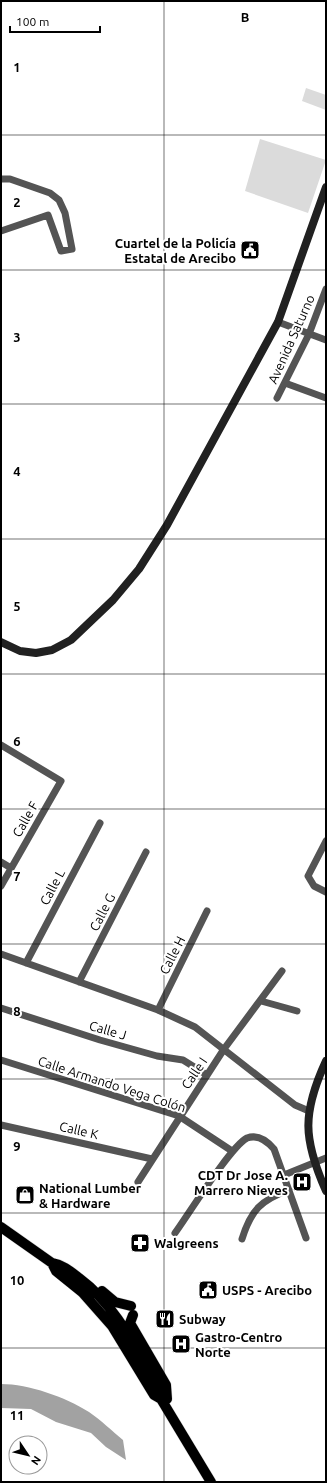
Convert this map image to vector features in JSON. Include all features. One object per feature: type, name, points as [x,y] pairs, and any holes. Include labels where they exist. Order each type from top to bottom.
[{"type":"main road","points":[[1,1227],[52,1264],[56,1271],[82,1292],[112,1326],[154,1395],[161,1399]]},
{"type":"main road","points":[[52,1264],[60,1265],[88,1285],[101,1297],[120,1320],[160,1391],[161,1399],[167,1410],[211,1482]]},
{"type":"main road","points":[[88,1285],[97,1287],[132,1310],[130,1323],[166,1385],[167,1410]]},
{"type":"street","points":[[1,179],[10,179],[50,192],[59,200],[65,213],[72,249],[61,251],[48,215],[1,232]]},
{"type":"street","points":[[1,642],[20,650],[36,653],[52,650],[71,640],[113,600],[139,569],[167,525],[278,322],[326,187]]},
{"type":"street","name":"Avenida Saturno","points":[[277,398],[309,334],[326,289]]},
{"type":"street","points":[[278,322],[326,340]]},
{"type":"street","points":[[285,383],[326,398]]},
{"type":"street","name":"Calle F","points":[[1,745],[61,781],[1,886]]},
{"type":"street","name":"Calle L","points":[[26,963],[100,823]]},
{"type":"street","points":[[326,841],[308,876],[314,886],[326,892]]},
{"type":"street","name":"Calle G","points":[[79,982],[146,852]]},
{"type":"street","points":[[1,862],[11,868]]},
{"type":"street","name":"Calle H","points":[[158,1010],[207,911]]},
{"type":"street","points":[[1,954],[158,1010],[195,1027],[295,1105],[309,1111]]},
{"type":"street","name":"Calle I","points":[[138,1182],[224,1049],[262,1001],[282,971]]},
{"type":"street","points":[[262,1001],[296,1011]]},
{"type":"street","name":"Calle J","points":[[1,1008],[100,1040],[157,1056],[182,1060],[207,1075]]},
{"type":"street","name":"Calle Armando Vega Colón","points":[[1,1060],[180,1116],[232,1151]]},
{"type":"street","points":[[326,1061],[316,1083],[309,1111],[308,1133],[314,1163],[326,1191]]},
{"type":"street","name":"Calle K","points":[[1,1125],[152,1159]]},
{"type":"street","points":[[175,1234],[232,1151],[248,1138],[256,1137],[263,1139],[274,1149],[306,1238]]},
{"type":"street","points":[[284,1175],[326,1158]]},
{"type":"street","points":[[242,1239],[247,1223],[261,1203],[289,1190]]},
{"type":"shaded area","points":[[306,88],[326,95],[326,110],[302,101]]},
{"type":"shaded area","points":[[260,139],[326,160],[308,213],[245,191]]},
{"type":"shaded area","points":[[1,1384],[23,1386],[46,1392],[69,1401],[89,1412],[123,1440],[126,1460],[106,1447],[91,1433],[56,1422],[31,1409],[1,1408]]},
{"type":"place","name":"Cuartel de la Policía Estatal de Arecibo","points":[[250,250]]},
{"type":"place","name":"CDT Dr Jose A. Marrero Nieves","points":[[302,1182]]},
{"type":"place","name":"National Lumber & Hardware","points":[[25,1195]]},
{"type":"place","name":"Walgreens","points":[[140,1243]]},
{"type":"place","name":"USPS - Arecibo","points":[[208,1290]]},
{"type":"place","name":"Subway","points":[[165,1319]]},
{"type":"place","name":"Gastro-Centro Norte","points":[[181,1344]]}]
